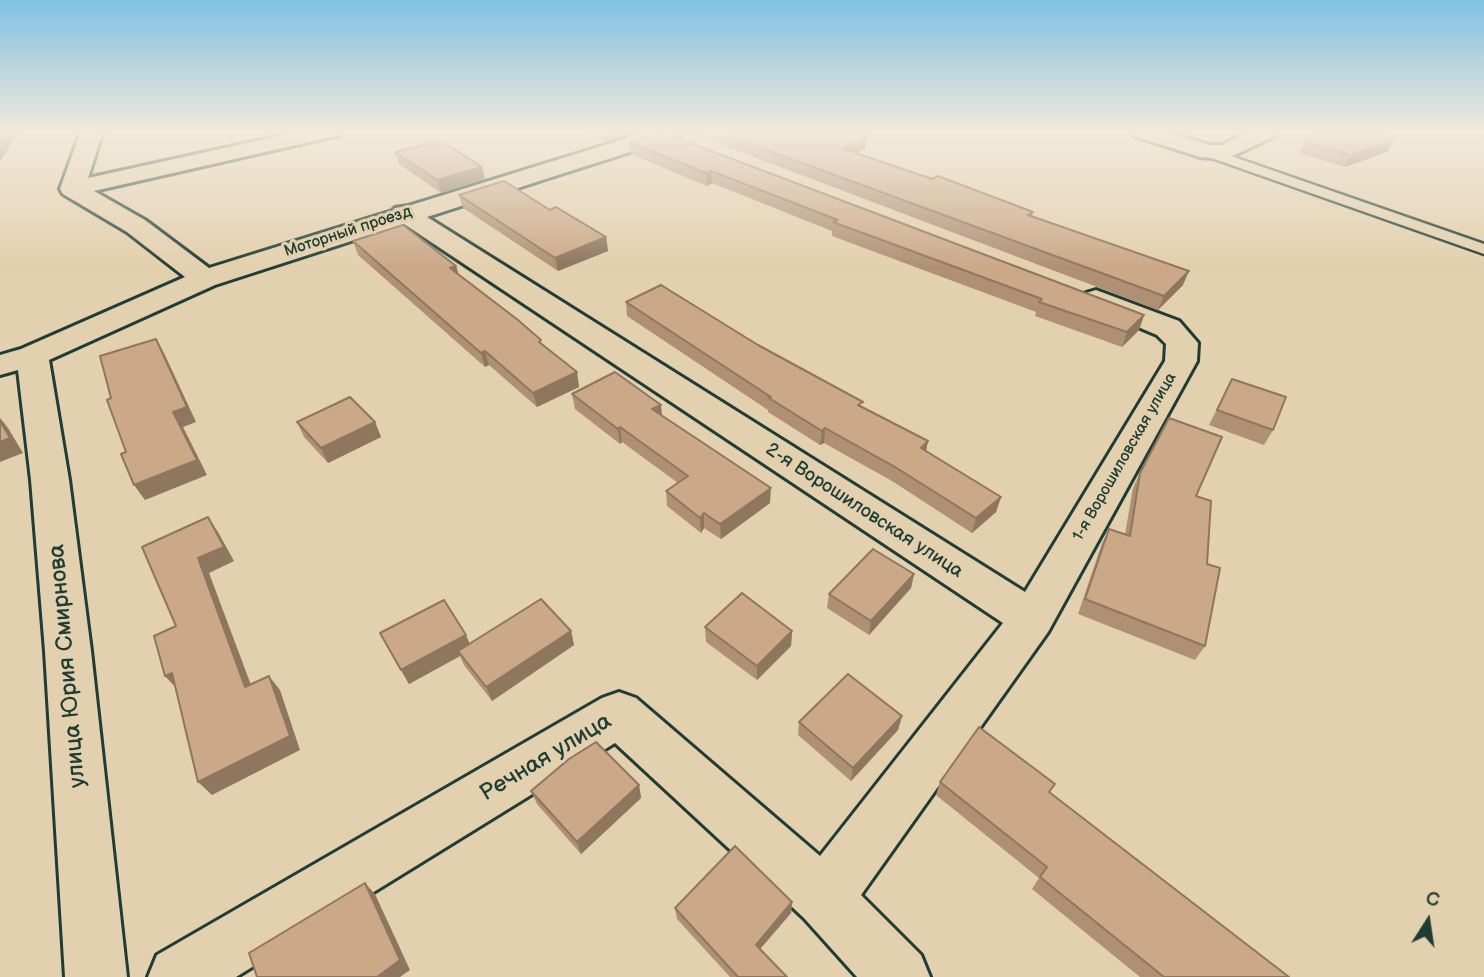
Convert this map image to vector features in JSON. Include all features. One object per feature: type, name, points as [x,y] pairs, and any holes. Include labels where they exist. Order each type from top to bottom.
[{"type":"street","points":[[72,189],[76,177]]},
{"type":"street","points":[[72,189],[127,177]]},
{"type":"street","name":"Моторный проезд","points":[[16,360],[205,279],[524,177]]},
{"type":"street","points":[[72,189],[136,226],[205,279]]},
{"type":"street","name":"2-я Ворошиловская улица","points":[[404,214],[1031,619]]},
{"type":"street","name":"1-я Ворошиловская улица","points":[[1031,619],[1181,361],[1182,343],[1168,328],[1067,288]]},
{"type":"street","name":"улица Юрия Смирнова","points":[[16,360],[50,480],[68,651],[96,977]]},
{"type":"street","points":[[824,898],[1031,619]]},
{"type":"street","name":"Речная улица","points":[[179,977],[619,714],[824,898],[899,977]]},
{"type":"lane","points":[[1278,177],[1484,249]]},
{"type":"building","points":[[725,177],[779,177],[1144,315],[1127,332],[1039,302],[1042,299],[833,222],[838,220]]},
{"type":"building","points":[[839,177],[925,177],[932,179],[940,177],[1033,212],[1028,215],[1189,271],[1164,296]]},
{"type":"building","points":[[504,181],[550,210],[556,207],[606,237],[555,258],[459,195]]},
{"type":"building","points":[[403,225],[456,266],[450,268],[518,320],[541,340],[539,342],[577,372],[533,393],[485,351],[481,353],[353,241]]},
{"type":"building","points":[[661,285],[758,345],[863,402],[858,405],[928,441],[921,448],[1001,497],[976,518],[895,467],[825,428],[822,431],[626,302]]},
{"type":"building","points":[[156,339],[187,407],[173,412],[197,460],[134,485],[121,454],[126,452],[107,400],[111,398],[100,356]]},
{"type":"building","points":[[615,372],[661,405],[652,409],[771,488],[720,524],[704,513],[700,518],[666,491],[688,476],[572,394]]},
{"type":"building","points":[[1232,379],[1286,397],[1273,430],[1217,410]]},
{"type":"building","points":[[350,397],[375,422],[321,448],[297,422]]},
{"type":"building","points":[[1169,418],[1222,437],[1196,496],[1211,501],[1207,564],[1220,568],[1205,646],[1085,599],[1109,529],[1130,536],[1140,473]]},
{"type":"building","points":[[0,421],[10,438],[0,442]]},
{"type":"building","points":[[208,517],[224,547],[198,558],[245,687],[269,676],[290,736],[198,782],[172,673],[165,676],[154,636],[176,626],[142,547]]},
{"type":"building","points":[[873,549],[914,574],[871,621],[829,594]]},
{"type":"building","points":[[742,593],[792,631],[757,666],[705,627]]},
{"type":"building","points":[[541,599],[571,631],[486,687],[458,651]]},
{"type":"building","points":[[444,600],[466,635],[401,670],[380,633]]},
{"type":"building","points":[[848,674],[902,716],[853,768],[799,722]]},
{"type":"building","points":[[979,727],[1055,784],[1049,792],[1289,977],[1164,977],[1040,877],[1047,867],[940,782]]},
{"type":"building","points":[[596,742],[639,785],[577,842],[531,791],[569,759]]},
{"type":"building","points":[[735,846],[792,902],[756,945],[787,977],[738,977],[675,908]]},
{"type":"building","points":[[365,883],[400,960],[377,977],[257,977],[249,953]]}]
